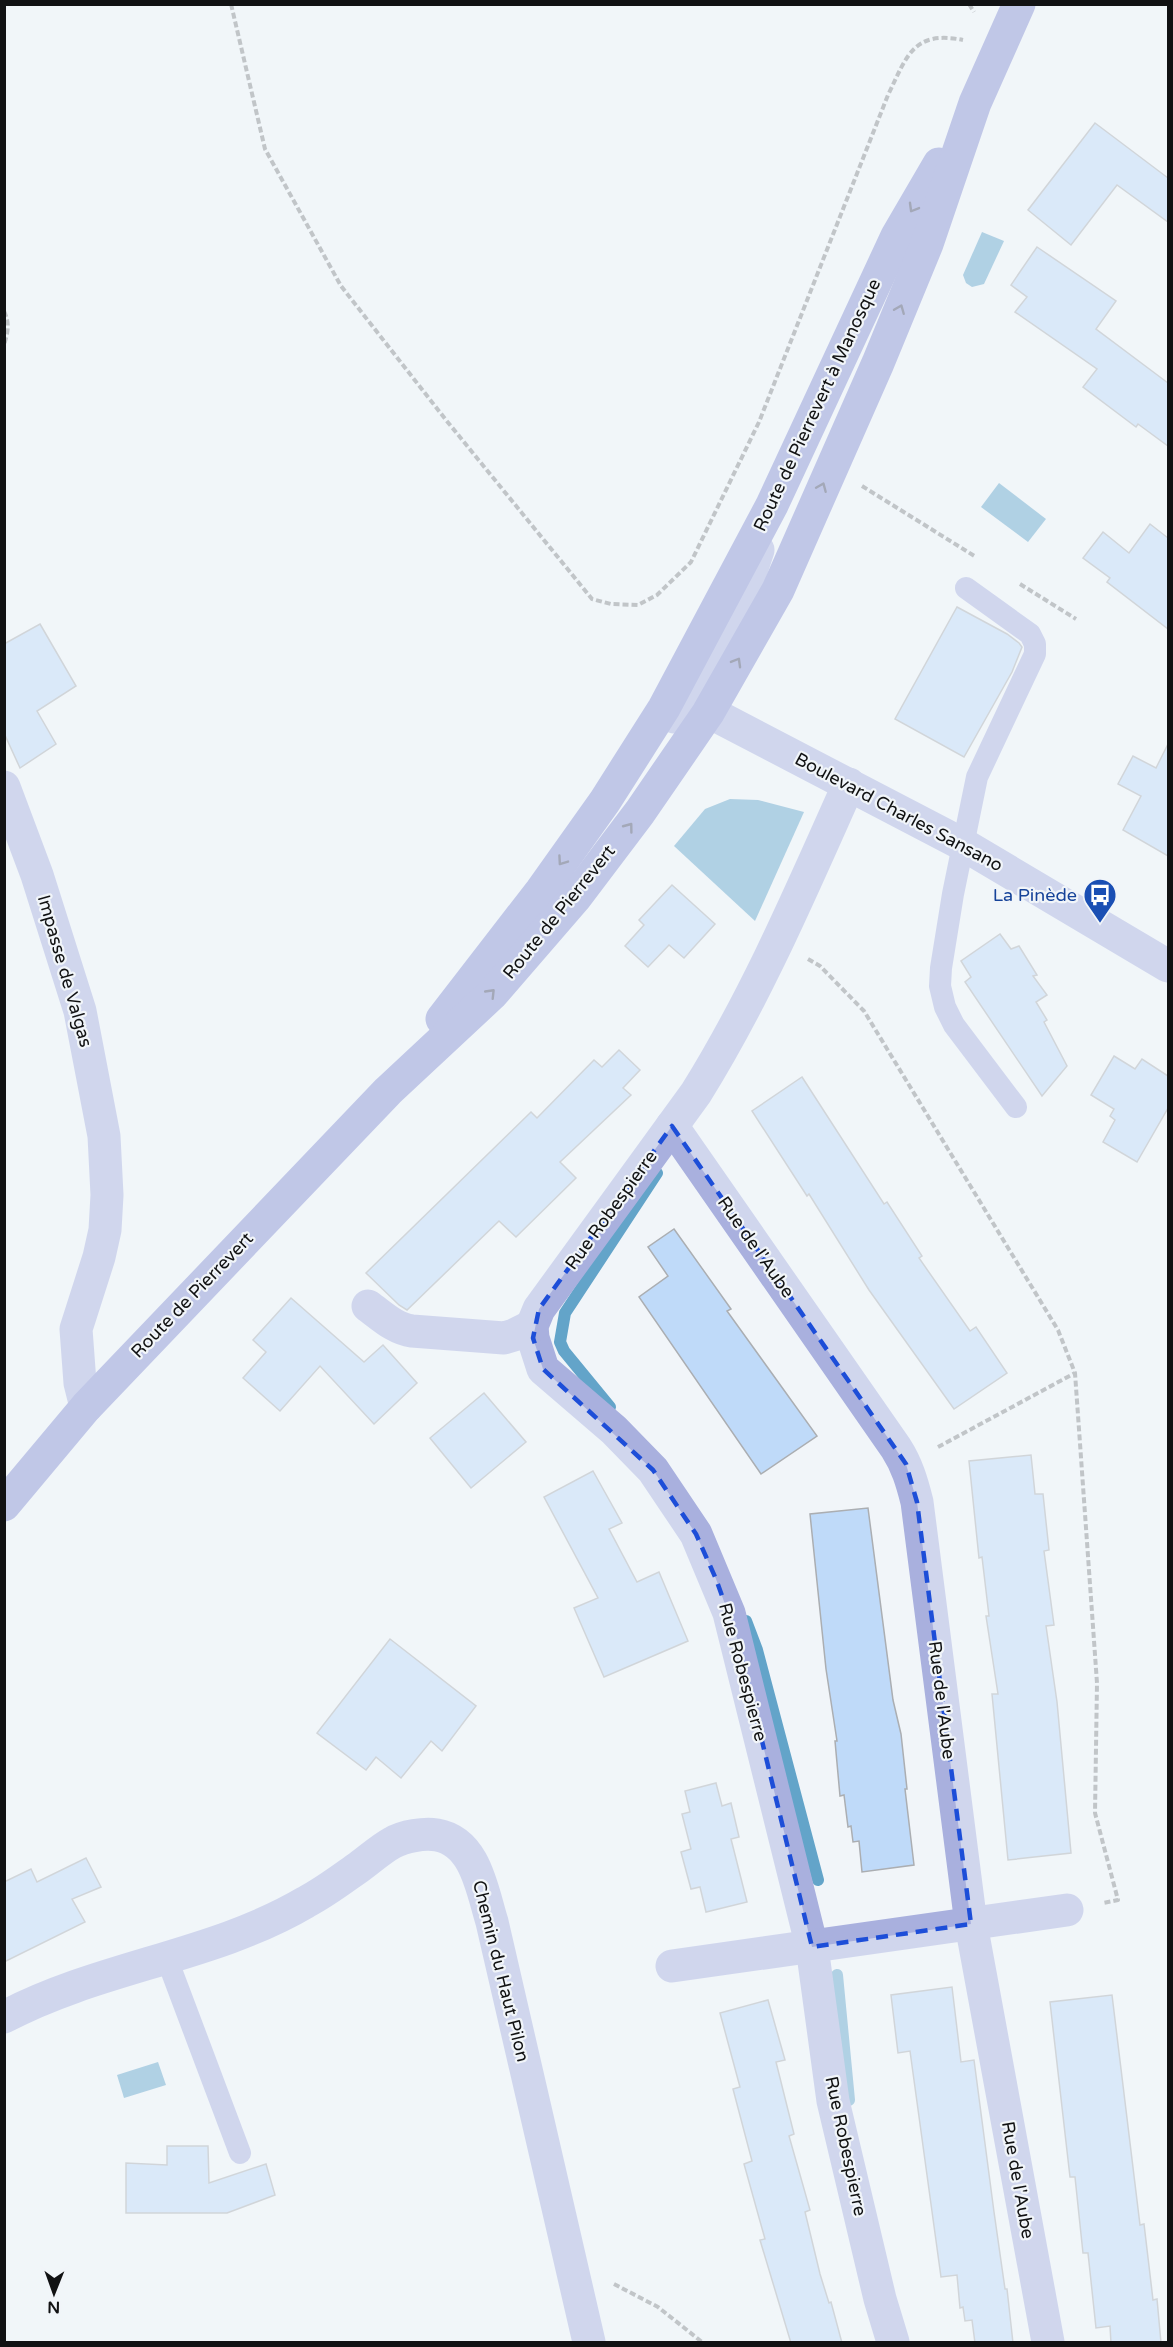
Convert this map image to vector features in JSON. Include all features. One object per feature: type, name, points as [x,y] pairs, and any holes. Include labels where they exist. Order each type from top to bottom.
[{"type":"main road","name":"Route de Pierrevert à Manosque","points":[[687,708],[778,590],[878,363],[927,244],[975,103],[1019,4]]},
{"type":"main road","name":"Route de Pierrevert à Manosque","points":[[687,708],[772,505],[897,236],[975,103]]},
{"type":"main road","name":"Route de Pierrevert","points":[[388,1091],[541,891],[631,761],[687,708]]},
{"type":"main road","name":"Route de Pierrevert","points":[[4,1505],[86,1407],[388,1091],[492,994],[575,898],[640,812],[687,708]]},
{"type":"street","name":"Boulevard Charles Sansano","points":[[687,708],[849,784],[964,845],[1168,966]]},
{"type":"street","name":"Rue Robespierre","points":[[849,784],[780,941],[711,1069],[539,1309],[532,1326],[535,1349],[543,1369],[614,1430],[653,1470],[696,1534],[716,1579],[737,1638],[812,1947],[833,2101],[880,2299],[893,2343]]},
{"type":"street","name":"Impasse de Valgas","points":[[4,787],[37,874],[80,1011],[104,1136],[107,1195],[105,1230],[99,1257],[76,1329],[80,1383],[86,1407]]},
{"type":"street","name":"Rue de l'Aube","points":[[672,1126],[906,1464],[917,1502],[970,1924],[1047,2343]]},
{"type":"street","points":[[368,1306],[403,1330],[504,1338],[532,1326]]},
{"type":"street","name":"Chemin du Haut Pilon","points":[[4,2017],[24,2006],[106,1976],[167,1959],[254,1927],[306,1902],[343,1879],[393,1842],[414,1836],[436,1835],[450,1839],[472,1861],[492,1922],[589,2343]]},
{"type":"street","points":[[672,1966],[1067,1910]]},
{"type":"lane","points":[[966,588],[1030,634],[1035,644],[1035,654],[977,777],[953,894],[940,986],[945,1007],[954,1025],[1016,1107]]},
{"type":"lane","points":[[167,1959],[240,2154]]},
{"type":"path","points":[[231,4],[265,149],[341,285],[446,420],[592,599],[611,604],[639,605],[657,595],[691,562],[759,422],[888,95],[903,63],[918,44],[933,37],[950,37],[999,46]]},
{"type":"path","points":[[4,311],[9,321],[4,345]]},
{"type":"path","points":[[829,470],[872,491],[979,558]]},
{"type":"path","points":[[1018,583],[1076,619]]},
{"type":"path","points":[[780,941],[820,966],[864,1011],[1059,1330],[1075,1373],[1097,1683],[1095,1813],[1118,1900],[1067,1910]]},
{"type":"path","points":[[906,1464],[1075,1373]]},
{"type":"path","points":[[570,2262],[658,2307],[702,2343]]},
{"type":"highlighted area","points":[[672,1126],[906,1464],[917,1502],[971,1924],[812,1947],[737,1638],[716,1579],[696,1534],[653,1470],[543,1369],[533,1338],[539,1309]]},
{"type":"water","points":[[982,232],[1004,241],[984,284],[972,287],[966,283],[963,275]]},
{"type":"water","points":[[999,483],[1046,519],[1028,542],[981,507]]},
{"type":"water","points":[[730,799],[758,800],[804,812],[755,921],[674,846],[705,809]]},
{"type":"water","points":[[158,2062],[166,2085],[124,2098],[117,2075]]},
{"type":"building","points":[[1095,123],[1168,178],[1168,222],[1117,185],[1071,245],[1028,210]]},
{"type":"building","points":[[1037,247],[1116,301],[1096,329],[1168,383],[1168,446],[1138,424],[1136,427],[1083,387],[1097,369],[1015,312],[1027,297],[1011,285]]},
{"type":"building","points":[[1150,524],[1168,538],[1168,629],[1107,582],[1110,578],[1083,558],[1103,532],[1129,553]]},
{"type":"building","points":[[957,607],[1007,634],[1022,647],[1012,672],[964,757],[895,719]]},
{"type":"building","points":[[40,624],[76,686],[37,711],[56,744],[20,768],[4,733],[4,644]]},
{"type":"building","points":[[1168,744],[1168,856],[1123,830],[1141,796],[1118,784],[1133,756],[1156,768]]},
{"type":"building","points":[[672,885],[715,924],[684,958],[669,945],[648,967],[625,946],[644,925],[639,920]]},
{"type":"building","points":[[1000,934],[1011,949],[1019,946],[1037,975],[1033,976],[1047,995],[1036,1002],[1047,1020],[1044,1022],[1067,1066],[1042,1096],[965,982],[971,977],[961,961]]},
{"type":"building","points":[[619,1050],[640,1070],[623,1088],[631,1095],[560,1162],[576,1178],[516,1237],[499,1221],[407,1310],[366,1273],[531,1112],[537,1118],[594,1060],[602,1067]]},
{"type":"building","points":[[1114,1056],[1135,1069],[1142,1059],[1168,1076],[1168,1108],[1137,1162],[1103,1142],[1115,1120],[1110,1116],[1114,1109],[1091,1095]]},
{"type":"building","points":[[802,1077],[884,1204],[887,1202],[922,1256],[919,1258],[970,1331],[976,1327],[1007,1373],[954,1409],[869,1290],[809,1194],[807,1196],[752,1111]]},
{"type":"building","points":[[674,1229],[731,1309],[727,1311],[817,1436],[761,1474],[639,1297],[668,1276],[648,1247]]},
{"type":"building","points":[[291,1298],[364,1362],[383,1345],[417,1383],[374,1424],[320,1366],[280,1411],[243,1378],[266,1352],[253,1340]]},
{"type":"building","points":[[484,1393],[526,1442],[471,1488],[430,1438]]},
{"type":"building","points":[[1031,1455],[1035,1494],[1043,1494],[1049,1550],[1044,1551],[1054,1625],[1046,1626],[1057,1702],[1071,1853],[1008,1860],[992,1694],[998,1694],[986,1616],[989,1616],[982,1557],[979,1558],[969,1461]]},
{"type":"building","points":[[593,1471],[622,1523],[609,1529],[637,1582],[659,1572],[688,1641],[604,1677],[574,1608],[598,1598],[544,1497]]},
{"type":"building","points":[[868,1508],[893,1700],[901,1734],[914,1865],[862,1872],[859,1841],[853,1842],[851,1826],[848,1827],[844,1795],[840,1796],[835,1741],[837,1741],[826,1669],[810,1514]]},
{"type":"building","points":[[390,1639],[476,1706],[442,1751],[431,1741],[401,1778],[376,1757],[366,1770],[317,1733]]},
{"type":"building","points":[[716,1783],[722,1806],[731,1803],[739,1837],[731,1839],[747,1902],[706,1912],[700,1887],[691,1889],[681,1852],[691,1849],[682,1814],[690,1812],[685,1791]]},
{"type":"building","points":[[86,1858],[101,1887],[72,1899],[85,1922],[4,1962],[4,1882],[31,1869],[37,1882]]},
{"type":"building","points":[[952,1987],[961,2062],[974,2060],[1013,2343],[975,2343],[972,2320],[965,2321],[963,2307],[960,2308],[957,2275],[941,2277],[910,2051],[898,2053],[891,1995]]},
{"type":"building","points":[[1112,1995],[1140,2225],[1144,2224],[1153,2300],[1157,2299],[1161,2343],[1111,2343],[1110,2326],[1096,2328],[1088,2253],[1083,2253],[1075,2177],[1070,2177],[1050,2002]]},
{"type":"building","points":[[768,2000],[785,2060],[776,2062],[794,2134],[789,2136],[810,2210],[805,2212],[820,2274],[829,2303],[831,2302],[842,2343],[791,2343],[760,2240],[765,2239],[744,2164],[752,2161],[733,2089],[740,2087],[720,2013]]},
{"type":"building","points":[[167,2146],[208,2146],[209,2183],[266,2164],[275,2195],[227,2213],[126,2213],[126,2163],[167,2165]]},
{"type":"waterway","points":[[610,1407],[564,1351],[560,1342],[565,1313],[657,1173]]},
{"type":"waterway","points":[[746,1621],[757,1650],[818,1880]]},
{"type":"waterway","points":[[837,1975],[849,2100]]},
{"type":"place","name":"La Pinède","points":[[1100,924]]}]
